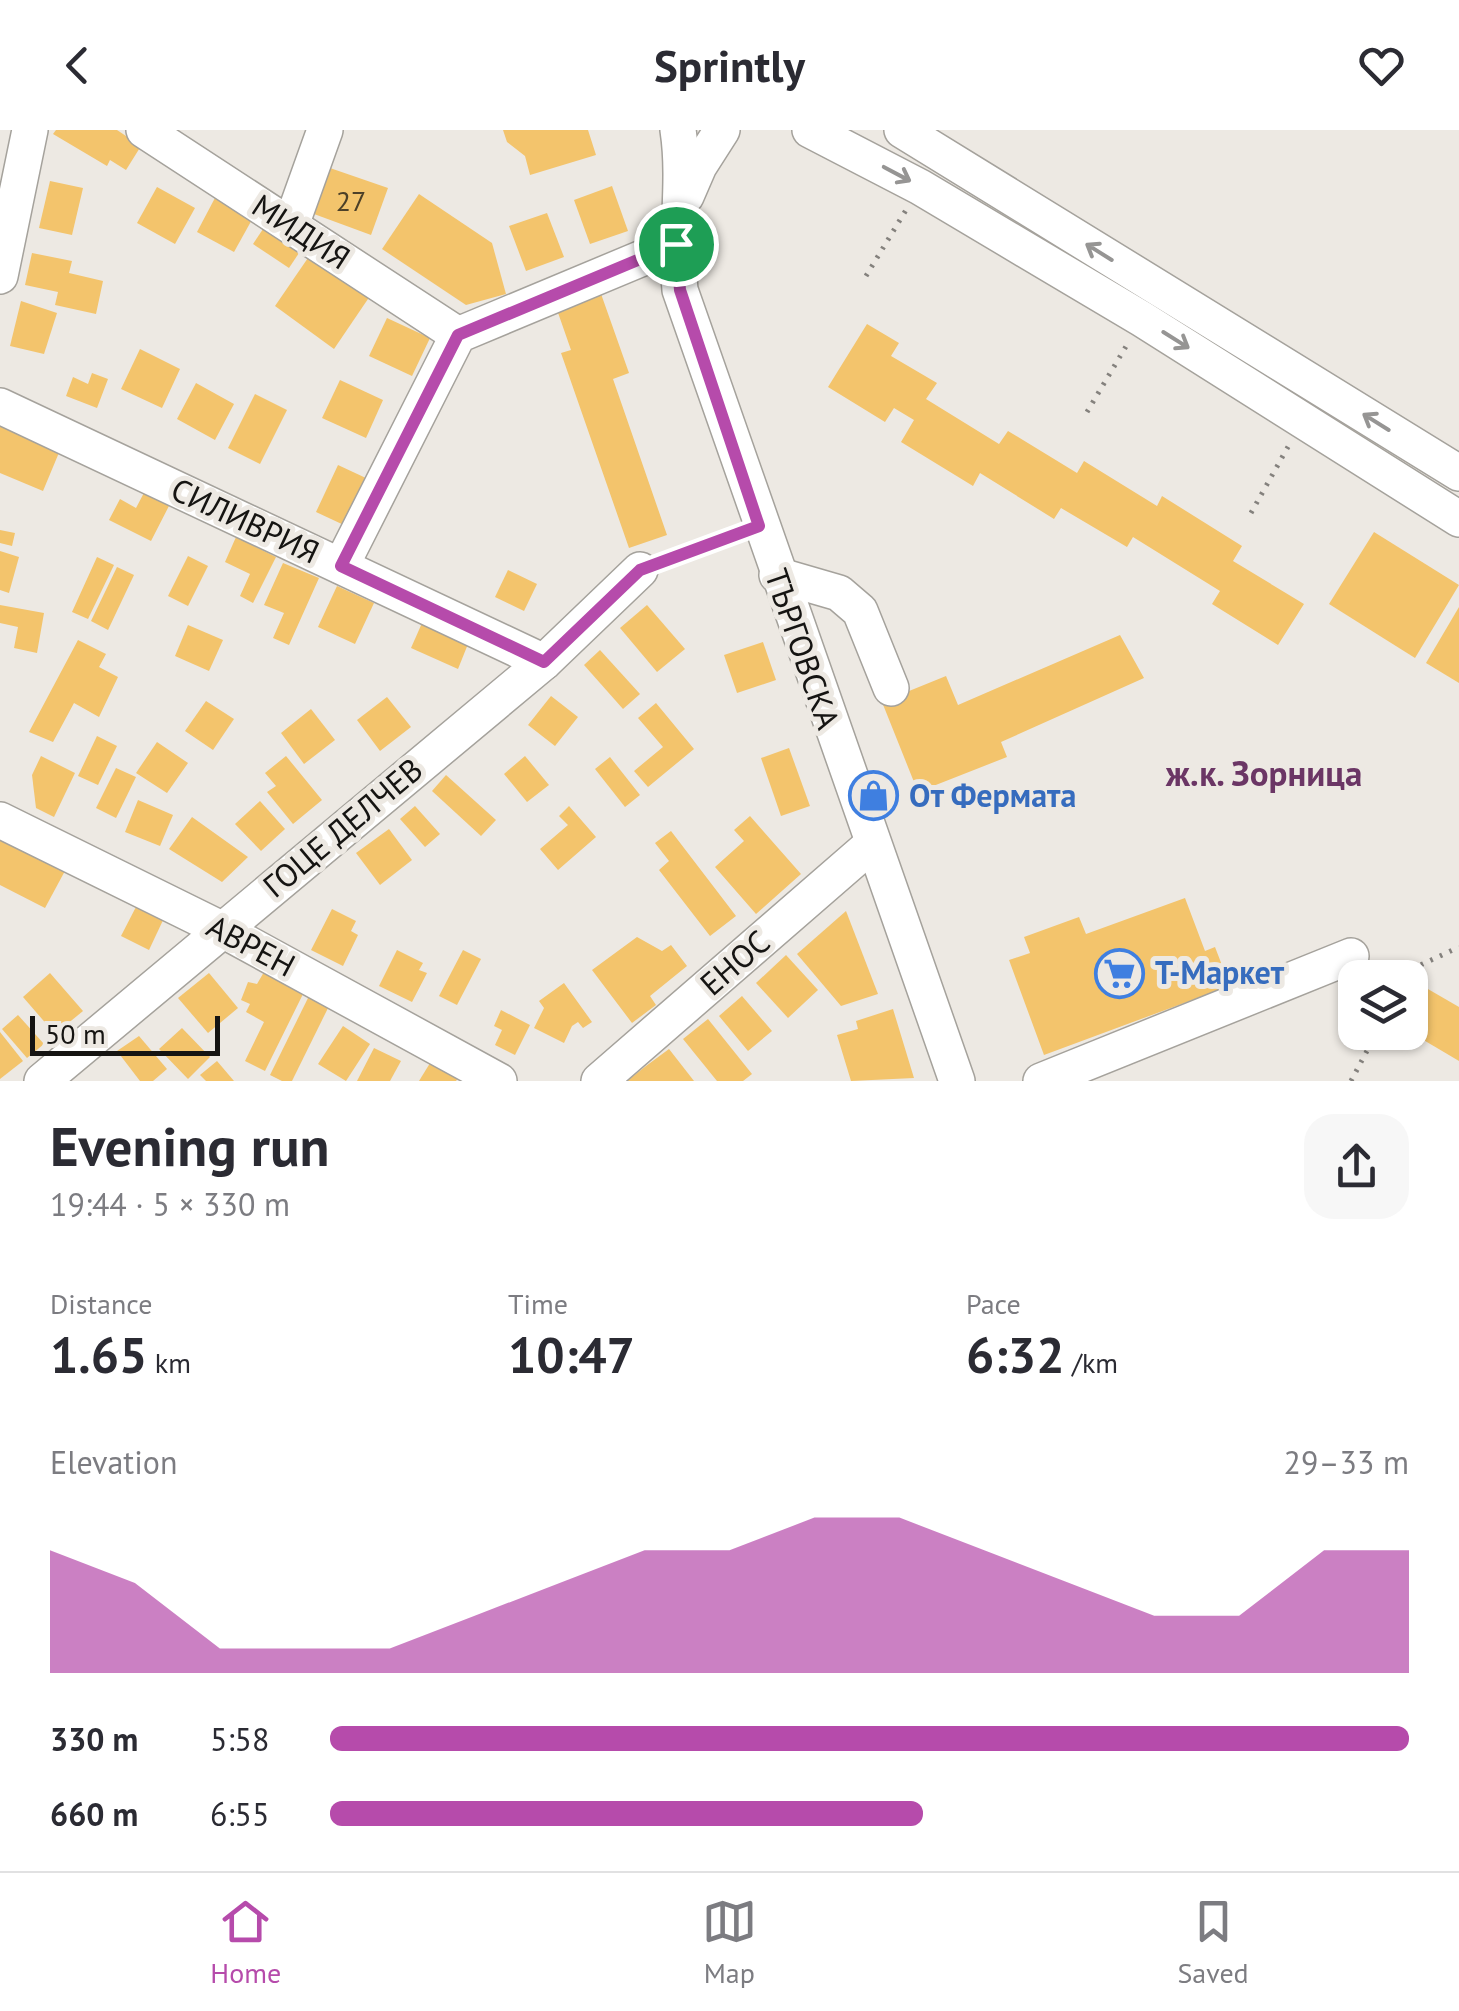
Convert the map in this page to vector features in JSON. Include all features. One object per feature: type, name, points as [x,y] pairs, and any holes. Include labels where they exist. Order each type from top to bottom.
[{"type":"street","points":[[0,276],[30,130]]},
{"type":"street","name":"МИДИЯ","points":[[144,130],[458,335]]},
{"type":"street","points":[[291,225],[325,130]]},
{"type":"street","name":"ТЪРГОВСКА","points":[[678,130],[680,290],[776,575],[957,1081]]},
{"type":"street","name":"ТЪРГОВСКА","points":[[678,228],[699,166],[722,130]]},
{"type":"street","points":[[810,130],[920,187],[1142,319],[1459,519]]},
{"type":"street","points":[[902,130],[1459,473]]},
{"type":"street","points":[[341,566],[458,335],[678,228]]},
{"type":"street","name":"СИЛИВРИЯ","points":[[0,406],[544,662]]},
{"type":"street","name":"ГОЦЕ ДЕЛЧЕВ","points":[[42,1081],[544,662],[640,570]]},
{"type":"street","points":[[776,575],[839,593],[860,612],[891,688]]},
{"type":"street","name":"АВРЕН","points":[[0,820],[221,929],[498,1081]]},
{"type":"street","name":"ЕНОС","points":[[599,1081],[871,845]]},
{"type":"street","points":[[1041,1081],[1351,956]]},
{"type":"path","points":[[866,276],[920,187]]},
{"type":"path","points":[[1087,412],[1142,319]]},
{"type":"path","points":[[1251,513],[1303,420]]},
{"type":"path","points":[[640,570],[759,526]]},
{"type":"path","points":[[1428,962],[1459,947]]},
{"type":"path","points":[[1350,1081],[1366,1050]]},
{"type":"building","points":[[56,130],[117,130],[141,146],[126,170],[110,160],[107,166],[53,134]]},
{"type":"building","points":[[503,130],[588,130],[596,155],[530,175],[525,156],[507,142]]},
{"type":"building","points":[[330,168],[388,188],[371,235],[314,214]]},
{"type":"building","points":[[50,181],[83,188],[72,235],[39,228]]},
{"type":"building","points":[[612,186],[628,231],[590,244],[574,200]]},
{"type":"building","points":[[157,187],[195,208],[175,244],[137,223]]},
{"type":"building","points":[[419,194],[492,243],[506,294],[466,305],[382,249]]},
{"type":"building","points":[[216,196],[254,216],[234,252],[197,232]]},
{"type":"building","points":[[547,213],[564,257],[526,271],[509,226]]},
{"type":"building","points":[[265,226],[301,250],[289,268],[253,244]]},
{"type":"building","points":[[32,253],[72,261],[69,273],[103,281],[96,314],[55,305],[58,292],[25,285]]},
{"type":"building","points":[[310,255],[370,296],[334,349],[275,306]]},
{"type":"building","points":[[600,291],[629,373],[613,379],[667,535],[629,548],[561,353],[571,350],[556,307]]},
{"type":"building","points":[[21,301],[57,313],[44,354],[10,346]]},
{"type":"building","points":[[387,318],[430,338],[412,376],[369,356]]},
{"type":"building","points":[[867,324],[899,343],[891,356],[937,383],[926,399],[999,444],[1008,431],[1077,473],[1084,461],[1157,506],[1162,496],[1242,546],[1233,561],[1304,604],[1278,645],[1212,604],[1220,591],[1133,537],[1127,547],[1061,508],[1054,519],[980,473],[973,486],[901,442],[914,420],[894,408],[885,422],[828,387]]},
{"type":"building","points":[[140,349],[180,369],[162,408],[121,389]]},
{"type":"building","points":[[92,373],[108,379],[97,408],[66,396],[73,377],[88,384]]},
{"type":"building","points":[[340,380],[383,400],[366,438],[322,418]]},
{"type":"building","points":[[196,383],[234,404],[215,440],[177,419]]},
{"type":"building","points":[[255,394],[287,410],[260,464],[228,448]]},
{"type":"building","points":[[0,423],[63,443],[43,491],[0,473]]},
{"type":"building","points":[[338,465],[368,479],[346,526],[316,512]]},
{"type":"building","points":[[146,489],[171,502],[151,541],[109,520],[120,499],[136,508]]},
{"type":"building","points":[[0,530],[15,533],[12,546],[0,543]]},
{"type":"building","points":[[1374,532],[1459,585],[1415,658],[1329,604]]},
{"type":"building","points":[[236,537],[276,557],[253,603],[240,596],[250,574],[225,562]]},
{"type":"building","points":[[0,551],[19,557],[9,593],[0,590]]},
{"type":"building","points":[[188,556],[208,566],[188,606],[168,596]]},
{"type":"building","points":[[97,557],[114,565],[88,619],[72,612]]},
{"type":"building","points":[[283,563],[319,578],[289,645],[273,638],[284,613],[264,605]]},
{"type":"building","points":[[117,567],[134,575],[108,630],[91,621]]},
{"type":"building","points":[[508,570],[537,584],[524,611],[495,597]]},
{"type":"building","points":[[337,586],[374,603],[355,644],[318,627]]},
{"type":"building","points":[[0,605],[44,613],[37,653],[14,648],[18,627],[0,623]]},
{"type":"building","points":[[647,605],[685,649],[657,672],[620,628]]},
{"type":"building","points":[[1459,607],[1459,683],[1426,663]]},
{"type":"building","points":[[426,614],[472,634],[458,669],[411,648]]},
{"type":"building","points":[[188,625],[223,640],[209,671],[175,656]]},
{"type":"building","points":[[1120,635],[1144,678],[1001,742],[1007,757],[918,792],[882,702],[946,676],[958,705]]},
{"type":"building","points":[[78,640],[106,654],[99,667],[118,677],[99,717],[74,703],[53,742],[29,732]]},
{"type":"building","points":[[763,642],[776,680],[737,693],[724,655]]},
{"type":"building","points":[[600,650],[640,694],[623,709],[584,665]]},
{"type":"building","points":[[551,696],[578,717],[555,746],[528,725]]},
{"type":"building","points":[[387,697],[411,727],[380,751],[357,720]]},
{"type":"building","points":[[206,701],[234,719],[213,750],[185,731]]},
{"type":"building","points":[[656,703],[694,749],[648,787],[634,771],[663,747],[638,718]]},
{"type":"building","points":[[311,709],[335,740],[304,764],[281,733]]},
{"type":"building","points":[[97,736],[117,746],[98,785],[78,776]]},
{"type":"building","points":[[157,742],[188,763],[167,793],[136,773]]},
{"type":"building","points":[[789,748],[810,806],[781,816],[761,758]]},
{"type":"building","points":[[41,756],[75,773],[54,817],[36,808],[32,775]]},
{"type":"building","points":[[286,756],[322,800],[293,824],[267,792],[276,786],[265,773]]},
{"type":"building","points":[[525,756],[549,785],[527,802],[504,774]]},
{"type":"building","points":[[610,757],[640,795],[625,807],[595,769]]},
{"type":"building","points":[[116,768],[136,777],[116,818],[96,808]]},
{"type":"building","points":[[446,775],[496,820],[481,836],[432,791]]},
{"type":"building","points":[[138,800],[173,815],[160,846],[125,832]]},
{"type":"building","points":[[260,801],[285,829],[261,851],[235,824]]},
{"type":"building","points":[[415,806],[440,834],[425,847],[400,819]]},
{"type":"building","points":[[569,806],[596,837],[558,870],[540,849],[568,825],[559,816]]},
{"type":"building","points":[[750,816],[801,874],[756,914],[715,867],[744,841],[734,830]]},
{"type":"building","points":[[192,817],[248,857],[222,882],[169,849]]},
{"type":"building","points":[[389,829],[412,860],[380,885],[356,853]]},
{"type":"building","points":[[671,831],[736,916],[710,936],[659,870],[669,861],[655,843]]},
{"type":"building","points":[[0,835],[66,869],[45,908],[0,885]]},
{"type":"building","name":"Т-Маркет","points":[[1185,898],[1205,951],[1215,947],[1230,986],[1044,1055],[1009,960],[1030,953],[1024,937],[1079,917],[1086,934]]},
{"type":"building","points":[[138,903],[165,916],[149,950],[121,936]]},
{"type":"building","points":[[332,909],[356,921],[351,931],[358,935],[343,966],[311,950]]},
{"type":"building","points":[[846,911],[878,994],[841,1006],[797,954]]},
{"type":"building","points":[[637,937],[662,951],[671,945],[687,966],[650,996],[656,1005],[632,1023],[592,970]]},
{"type":"building","points":[[397,950],[423,963],[419,970],[427,973],[412,1002],[379,986]]},
{"type":"building","points":[[463,950],[481,959],[457,1005],[439,996]]},
{"type":"building","points":[[786,955],[818,990],[788,1018],[756,983]]},
{"type":"building","points":[[264,972],[304,992],[265,1071],[245,1061],[264,1022],[246,1012],[250,1004],[241,1000],[248,982],[257,984]]},
{"type":"building","points":[[50,973],[83,1011],[55,1034],[23,997]]},
{"type":"building","points":[[209,973],[238,1008],[208,1033],[178,998]]},
{"type":"building","points":[[564,983],[592,1022],[583,1028],[578,1022],[572,1026],[564,1043],[534,1028],[544,1008],[539,1001]]},
{"type":"building","points":[[1428,989],[1459,1007],[1459,1061],[1428,1043]]},
{"type":"building","points":[[309,996],[329,1006],[292,1081],[282,1081],[270,1075]]},
{"type":"building","points":[[742,996],[772,1031],[748,1051],[719,1016]]},
{"type":"building","points":[[893,1009],[914,1078],[851,1081],[837,1035],[858,1029],[856,1021]]},
{"type":"building","points":[[501,1010],[530,1025],[515,1055],[495,1045],[502,1030],[494,1026]]},
{"type":"building","points":[[18,1015],[44,1044],[27,1058],[2,1029]]},
{"type":"building","points":[[708,1019],[752,1074],[743,1081],[717,1081],[683,1039]]},
{"type":"building","points":[[343,1026],[370,1044],[346,1081],[318,1064]]},
{"type":"building","points":[[182,1028],[210,1057],[188,1079],[159,1049]]},
{"type":"building","points":[[0,1032],[23,1061],[0,1079]]},
{"type":"building","points":[[139,1036],[167,1069],[153,1081],[140,1081],[117,1051]]},
{"type":"building","points":[[374,1048],[401,1061],[390,1081],[357,1081]]},
{"type":"building","points":[[669,1049],[694,1081],[627,1081],[646,1066]]},
{"type":"building","points":[[435,1055],[462,1072],[456,1081],[419,1081]]},
{"type":"building","points":[[217,1061],[234,1081],[206,1081],[200,1075]]},
{"type":"place","name":"От Фермата","points":[[874,796]]},
{"type":"place","name":"Т-Маркет","points":[[1120,973]]},
{"type":"district","name":"ж.к. Зорница","points":[[1264,774]]},
{"type":"route","points":[[676,244],[680,290],[759,526],[640,570],[544,662],[341,566],[458,335],[676,244]]}]
